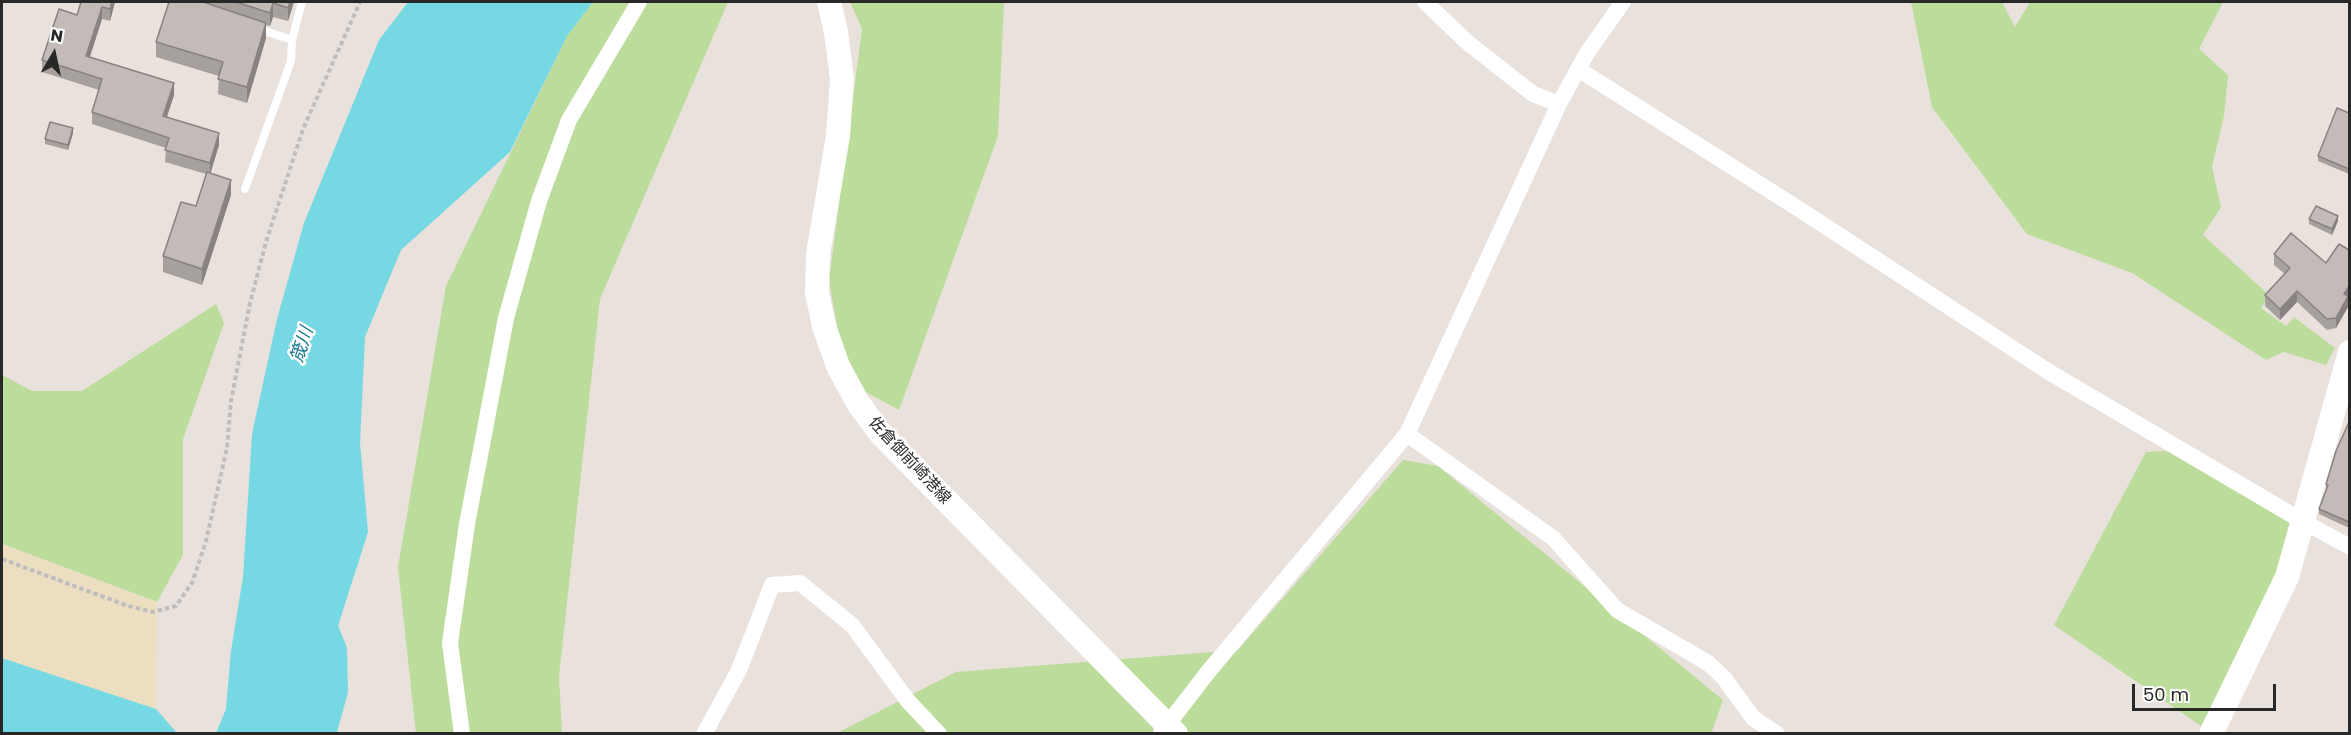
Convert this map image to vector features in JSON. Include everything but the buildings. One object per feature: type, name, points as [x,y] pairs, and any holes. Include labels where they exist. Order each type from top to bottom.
[{"type":"main road","name":"佐倉御前崎港線","points":[[829,2],[836,32],[842,79],[838,136],[818,254],[818,293],[824,326],[838,366],[858,404],[881,434],[1168,730]]},
{"type":"main road","points":[[2211,734],[2287,577],[2349,352]]},
{"type":"street","points":[[462,734],[450,643],[467,524],[506,318],[539,201],[569,120],[639,2]]},
{"type":"street","points":[[1425,2],[1467,42],[1533,94],[1559,104]]},
{"type":"street","points":[[1168,730],[1407,434],[1559,104],[1578,69],[1623,2]]},
{"type":"street","points":[[1578,69],[2049,372],[2349,547]]},
{"type":"street","points":[[1407,434],[1553,538],[1617,610],[1708,663],[1724,678],[1754,718],[1777,734]]},
{"type":"street","points":[[704,734],[739,670],[772,585],[800,583],[852,625],[908,701],[939,734]]},
{"type":"lane","points":[[245,189],[291,61],[292,40],[302,2]]},
{"type":"lane","points":[[249,26],[292,40]]},
{"type":"path","points":[[2,559],[128,606],[153,612],[176,606],[192,584],[206,541],[227,448],[231,401],[250,303],[266,242],[303,129],[360,2]]},
{"type":"green space","points":[[593,2],[728,2],[600,299],[559,676],[562,733],[416,734],[398,567],[446,286],[567,36]]},
{"type":"green space","points":[[850,2],[1004,2],[998,136],[899,410],[847,382],[829,280],[862,29]]},
{"type":"green space","points":[[1911,2],[2002,2],[2015,27],[2030,2],[2223,2],[2199,49],[2228,75],[2224,116],[2212,167],[2221,207],[2203,235],[2269,295],[2261,308],[2286,326],[2294,317],[2335,348],[2326,365],[2284,352],[2266,360],[2132,273],[2027,234],[1932,107]]},
{"type":"green space","points":[[216,304],[224,323],[183,439],[183,555],[157,602],[2,544],[2,375],[32,391],[82,391]]},
{"type":"green space","points":[[2167,451],[2292,524],[2290,537],[2264,606],[2201,726],[2054,625],[2146,452]]},
{"type":"green space","points":[[1403,460],[1438,466],[1723,700],[1711,734],[835,734],[956,672],[1238,650]]},
{"type":"sand","points":[[2,544],[157,602],[156,709],[2,658]]},
{"type":"water","points":[[408,2],[593,2],[567,36],[510,152],[401,250],[365,337],[360,443],[368,532],[330,651],[331,690],[319,733],[216,733],[226,709],[231,651],[243,577],[252,434],[277,319],[304,223],[379,40]]},
{"type":"water","points":[[2,658],[156,709],[177,733],[2,733]]},
{"type":"waterway","name":"筬川","points":[[315,613],[330,651],[331,690],[319,734]]}]
